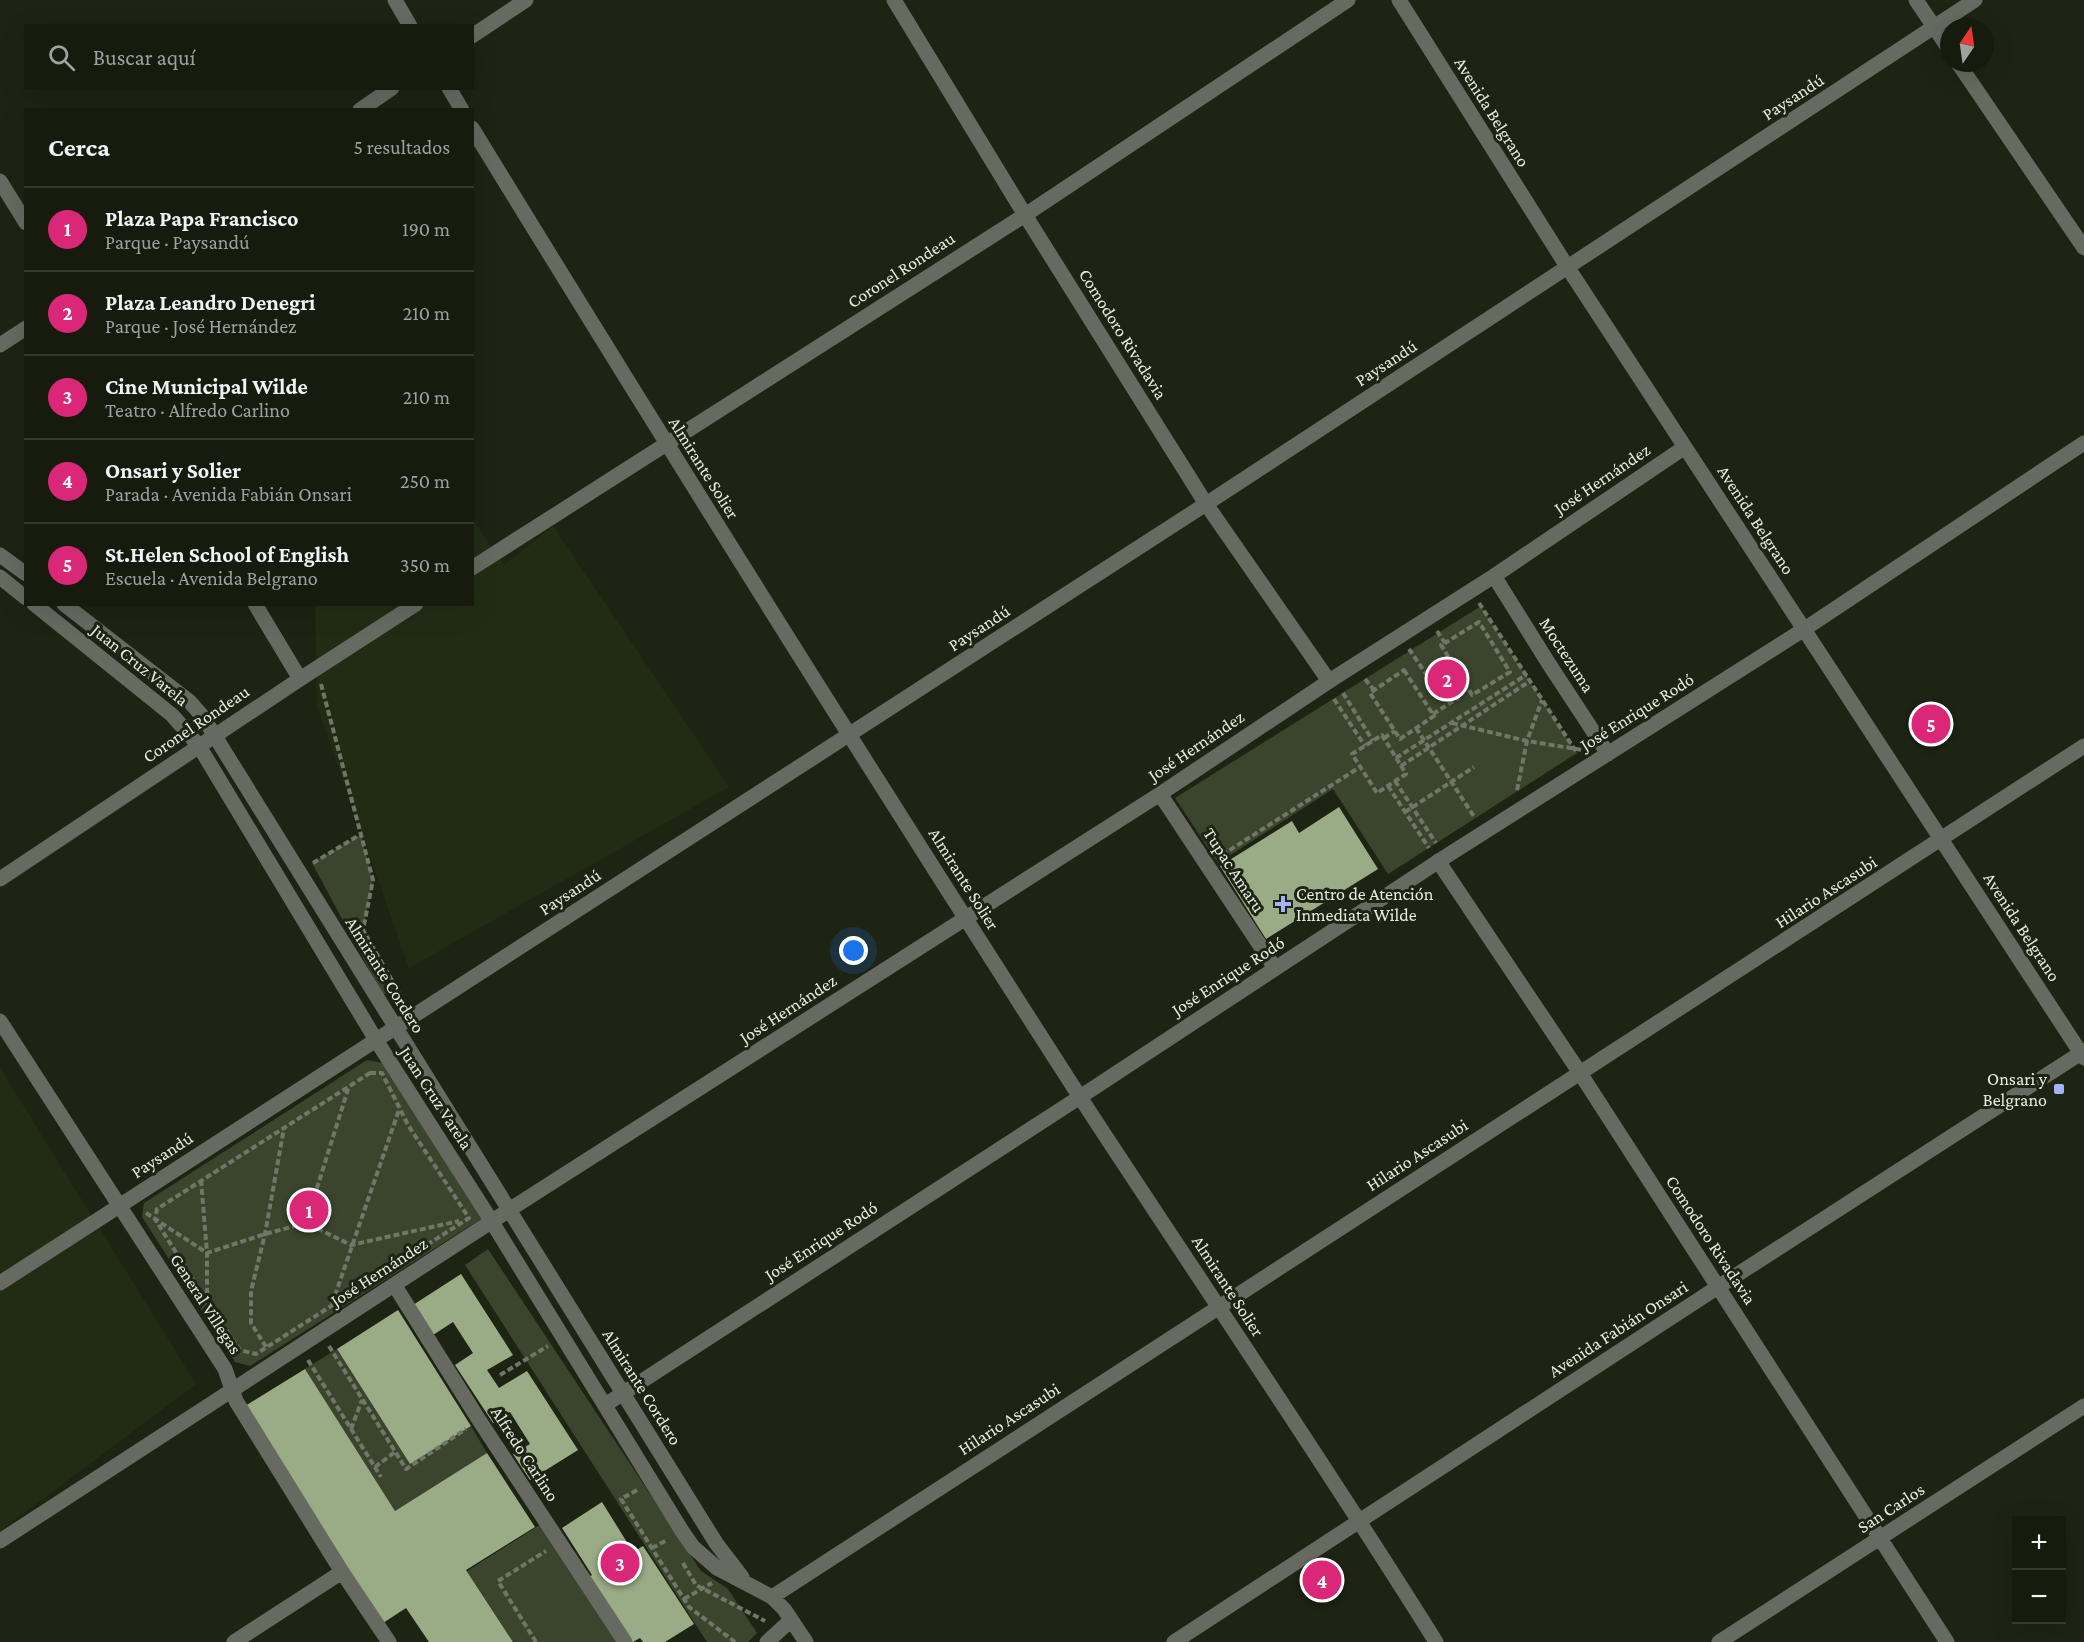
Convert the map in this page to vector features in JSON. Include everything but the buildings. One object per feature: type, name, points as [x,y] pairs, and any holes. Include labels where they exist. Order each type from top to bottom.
[{"type":"street","points":[[395,0],[409,24]]},
{"type":"street","points":[[474,35],[526,0]]},
{"type":"street","name":"Comodoro Rivadavia","points":[[894,0],[1206,504],[1329,681]]},
{"type":"street","name":"Coronel Rondeau","points":[[474,567],[1025,215],[1348,0]]},
{"type":"street","name":"Avenida Belgrano","points":[[1399,0],[1568,268],[1803,630],[2083,1054]]},
{"type":"street","points":[[1916,0],[1940,37]]},
{"type":"street","name":"Paysandú","points":[[0,1283],[1206,504],[1975,0]]},
{"type":"street","points":[[1964,72],[2084,248]]},
{"type":"street","points":[[363,108],[389,90]]},
{"type":"street","points":[[450,90],[461,108]]},
{"type":"street","name":"Almirante Solier","points":[[474,131],[665,444],[965,918],[1080,1097],[1360,1521],[1436,1642]]},
{"type":"street","points":[[0,181],[24,220]]},
{"type":"street","points":[[0,345],[24,329]]},
{"type":"street","name":"José Enrique Rodó","points":[[605,1405],[1442,859],[1803,630],[2084,443]]},
{"type":"street","name":"José Hernández","points":[[0,1541],[394,1286],[490,1218],[509,1211],[1160,794],[1329,681],[1494,576],[1685,447]]},
{"type":"street","points":[[0,555],[24,573]]},
{"type":"street","name":"Moctezuma","points":[[1494,576],[1608,754]]},
{"type":"street","points":[[0,577],[24,596]]},
{"type":"street","name":"Juan Cruz Varela","points":[[37,606],[172,714],[199,746],[376,1040],[490,1218],[693,1547],[717,1568],[772,1597],[791,1620]]},
{"type":"street","name":"Almirante Cordero","points":[[67,606],[190,702],[203,717],[716,1543],[734,1569],[748,1584]]},
{"type":"street","points":[[256,606],[300,679]]},
{"type":"street","name":"Coronel Rondeau","points":[[0,879],[413,606]]},
{"type":"street","name":"Hilario Ascasubi","points":[[772,1597],[2084,746]]},
{"type":"street","name":"Tupac Amaru","points":[[1160,794],[1275,968]]},
{"type":"street","name":"Comodoro Rivadavia","points":[[1442,859],[1947,1642]]},
{"type":"street","name":"General Villegas","points":[[0,1021],[225,1369],[231,1390],[342,1572],[388,1642]]},
{"type":"street","name":"Avenida Fabián Onsari","points":[[1174,1642],[1718,1287],[2083,1054]]},
{"type":"street","name":"Alfredo Carlino","points":[[394,1286],[625,1642]]},
{"type":"street","name":"San Carlos","points":[[1719,1642],[2084,1406]]},
{"type":"street","points":[[234,1642],[342,1572]]},
{"type":"street","points":[[767,1642],[791,1620],[806,1642]]},
{"type":"path","points":[[1470,590],[1586,767]]},
{"type":"path","points":[[1479,622],[1510,672],[1472,695],[1460,676],[1441,645],[1479,622]]},
{"type":"path","points":[[1400,636],[1437,690]]},
{"type":"path","name":"Almirante Cordero","points":[[314,670],[323,687],[373,880],[363,930],[413,1016]]},
{"type":"path","points":[[1433,714],[1404,670],[1370,693],[1400,739],[1458,698],[1460,676]]},
{"type":"path","points":[[1396,758],[1526,675]]},
{"type":"path","points":[[1329,681],[1373,741]]},
{"type":"path","points":[[1329,681],[1365,746]]},
{"type":"path","points":[[1401,766],[1530,681]]},
{"type":"path","points":[[1491,684],[1498,693]]},
{"type":"path","points":[[1511,815],[1527,741],[1542,700]]},
{"type":"path","points":[[1452,723],[1527,741],[1608,754]]},
{"type":"path","points":[[1416,728],[1484,832]]},
{"type":"path","points":[[1384,738],[1395,731]]},
{"type":"path","points":[[1382,735],[1384,738],[1406,774],[1377,793],[1352,754],[1382,735]]},
{"type":"path","points":[[1207,864],[1360,767]]},
{"type":"path","points":[[1405,812],[1474,767]]},
{"type":"path","points":[[1395,781],[1442,859]]},
{"type":"path","points":[[1388,786],[1442,859]]},
{"type":"path","points":[[312,863],[361,834]]},
{"type":"path","points":[[370,1073],[382,1073],[408,1125],[469,1218],[256,1354],[240,1350],[155,1218],[157,1209],[201,1180],[370,1073]]},
{"type":"path","points":[[306,1223],[349,1086]]},
{"type":"path","points":[[331,1306],[400,1109]]},
{"type":"path","points":[[266,1347],[251,1323],[251,1291],[265,1234],[284,1128]]},
{"type":"path","points":[[201,1180],[207,1253],[207,1302]]},
{"type":"path","points":[[145,1213],[207,1253]]},
{"type":"path","points":[[207,1253],[306,1223],[351,1245],[469,1218],[490,1218]]},
{"type":"path","points":[[320,1333],[406,1469],[479,1420]]},
{"type":"path","points":[[500,1375],[562,1337]]},
{"type":"path","points":[[300,1346],[381,1477]]},
{"type":"path","points":[[351,1429],[363,1400]]},
{"type":"path","points":[[375,1467],[395,1452]]},
{"type":"path","points":[[621,1499],[689,1607],[735,1642]]},
{"type":"path","points":[[536,1642],[498,1581],[560,1542]]},
{"type":"path","points":[[684,1599],[712,1583]]},
{"type":"shaded area","points":[[474,521],[504,565],[553,526],[729,787],[409,968],[317,706],[315,606],[474,606]]},
{"type":"shaded area","points":[[1481,606],[1577,753],[1388,874],[1333,789],[1218,863],[1175,798]]},
{"type":"shaded area","points":[[361,834],[373,880],[363,930],[398,993],[390,996],[382,993],[312,863]]},
{"type":"shaded area","points":[[367,1060],[383,1063],[481,1219],[250,1366],[235,1362],[142,1217],[144,1203]]},
{"type":"shaded area","points":[[0,1068],[196,1384],[0,1531]]},
{"type":"shaded area","points":[[488,1249],[701,1571],[728,1589],[757,1633],[748,1642],[707,1642],[465,1265]]},
{"type":"shaded area","points":[[337,1349],[410,1464],[471,1426],[487,1453],[395,1511],[305,1369]]},
{"type":"shaded area","points":[[546,1521],[625,1642],[513,1642],[467,1571]]},
{"type":"place","name":"Plaza Leandro Denegri","points":[[1447,679]]},
{"type":"place","name":"St.Helen School of English","points":[[1931,724]]},
{"type":"place","name":"Centro de Atención Inmediata Wilde","points":[[1283,904]]},
{"type":"place","name":"Onsari y Belgrano","points":[[2059,1089]]},
{"type":"place","name":"Plaza Papa Francisco","points":[[309,1210]]},
{"type":"place","name":"Cine Municipal Wilde","points":[[620,1563]]},
{"type":"place","name":"Onsari y Solier","points":[[1322,1580]]}]
